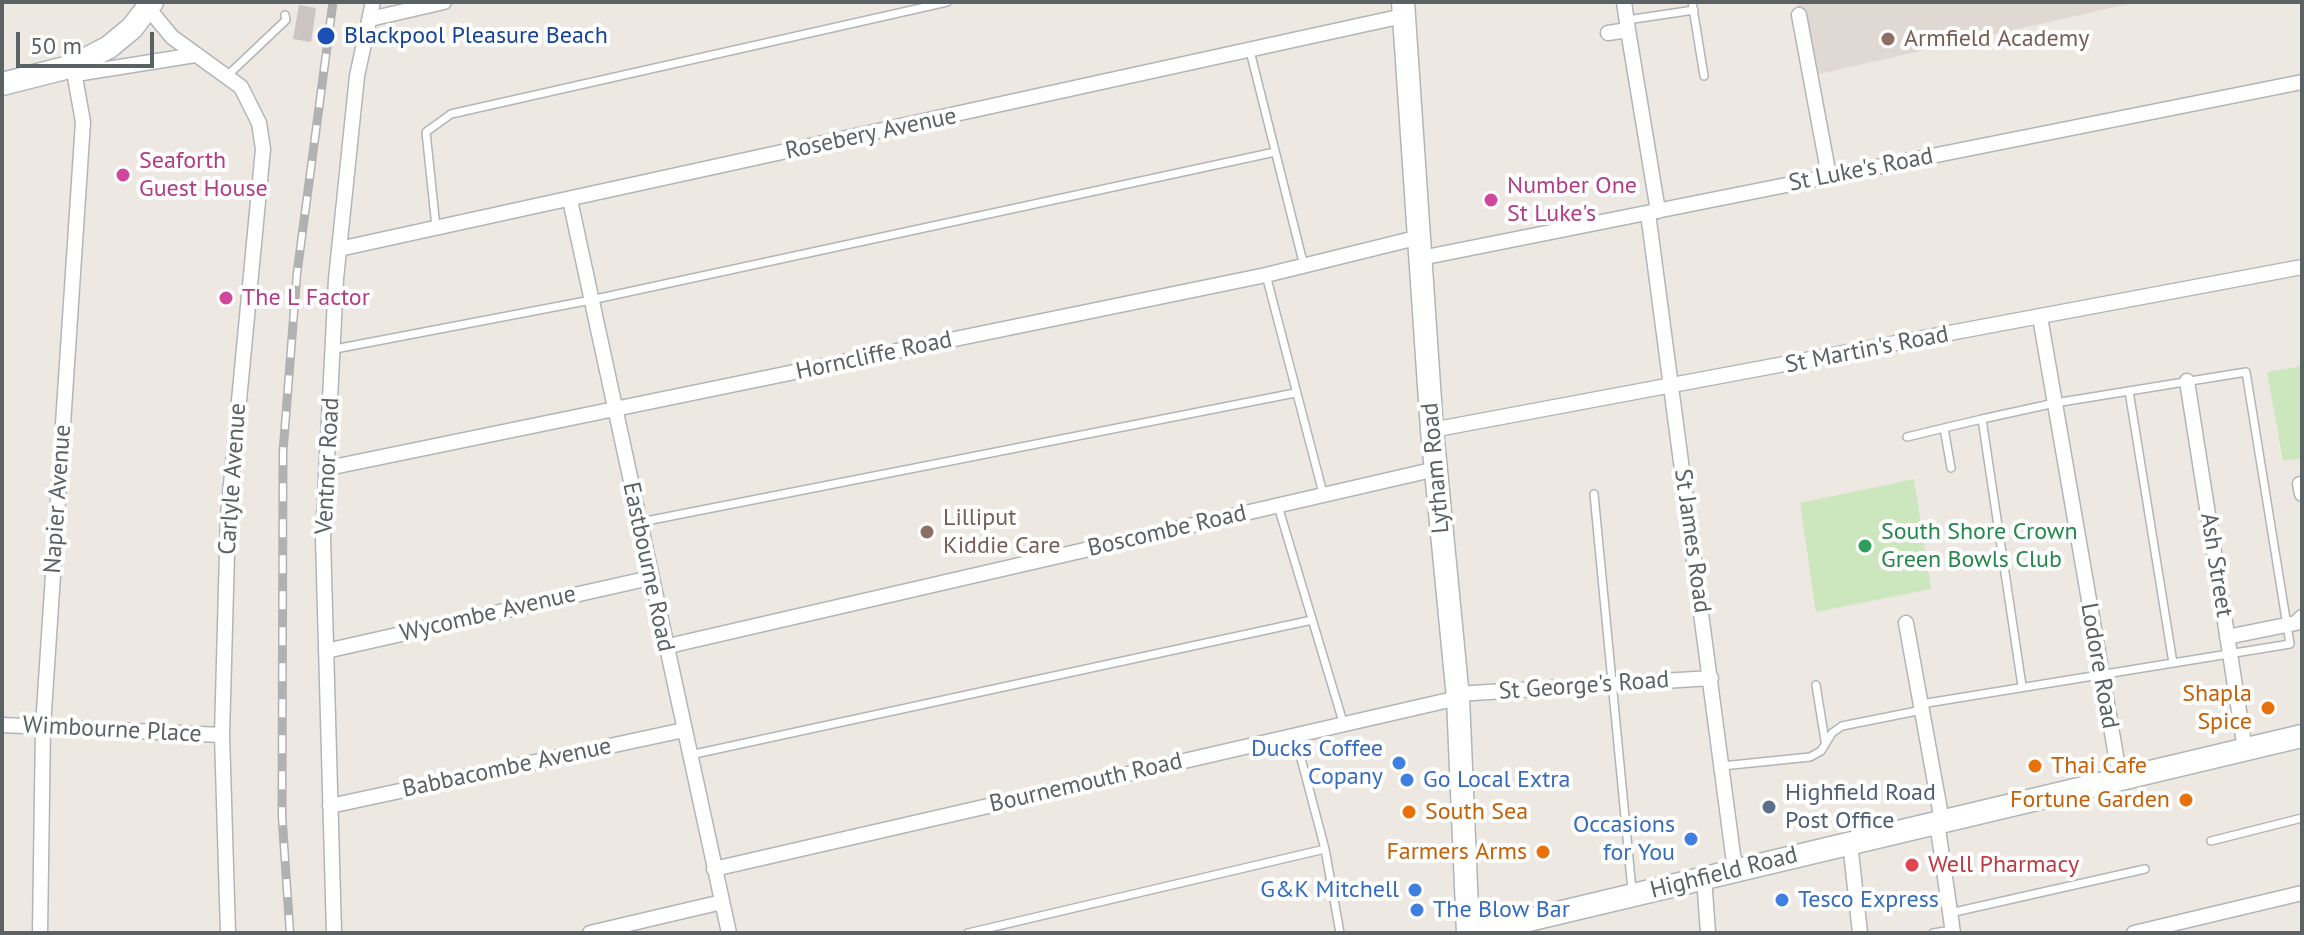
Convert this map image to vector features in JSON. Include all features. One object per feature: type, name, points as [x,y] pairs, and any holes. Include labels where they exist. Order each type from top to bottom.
[{"type":"street","name":"Ventnor Road","points":[[334,933],[323,538],[339,249],[357,76],[373,2]]},
{"type":"street","points":[[370,19],[444,2]]},
{"type":"street","name":"St James Road","points":[[1624,2],[1653,212],[1670,387],[1735,870]]},
{"type":"street","points":[[74,70],[109,47],[150,5]]},
{"type":"street","name":"Carlyle Avenue","points":[[150,5],[172,37],[228,75],[250,100],[259,123],[263,149],[228,516],[222,735],[228,933]]},
{"type":"street","name":"Rosebery Avenue","points":[[339,249],[1250,51],[1403,9]]},
{"type":"street","name":"Lytham Road","points":[[1403,9],[1432,430],[1458,696],[1471,933]]},
{"type":"street","points":[[1799,15],[1829,176]]},
{"type":"street","points":[[1608,33],[1627,25]]},
{"type":"street","points":[[2,84],[74,70],[195,55]]},
{"type":"street","name":"Napier Avenue","points":[[40,933],[43,726],[83,122],[74,70]]},
{"type":"street","name":"St Luke's Road","points":[[1420,248],[1653,212],[2302,82]]},
{"type":"street","name":"Eastbourne Road","points":[[570,200],[664,647],[729,933]]},
{"type":"street","name":"Horncliffe Road","points":[[328,468],[1304,266],[1420,248]]},
{"type":"street","name":"St Martin's Road","points":[[1432,430],[2302,267]]},
{"type":"street","name":"Lodore Road","points":[[2040,317],[2120,779]]},
{"type":"street","name":"Ash Street","points":[[2187,381],[2245,749]]},
{"type":"street","name":"Boscombe Road","points":[[664,647],[1436,469]]},
{"type":"street","name":"Wycombe Avenue","points":[[326,651],[650,578]]},
{"type":"street","points":[[2227,637],[2286,625],[2302,617]]},
{"type":"street","points":[[1906,623],[1940,821],[1952,931]]},
{"type":"street","name":"St George's Road","points":[[1458,696],[1711,678]]},
{"type":"street","name":"Bournemouth Road","points":[[714,869],[1458,696]]},
{"type":"street","name":"Wimbourne Place","points":[[2,725],[222,735]]},
{"type":"street","name":"Babbacombe Avenue","points":[[330,806],[684,730]]},
{"type":"street","name":"Highfield Road","points":[[1471,933],[2302,736]]},
{"type":"street","points":[[1850,843],[1860,933]]},
{"type":"street","points":[[1704,878],[1708,933]]},
{"type":"street","points":[[2134,933],[2302,893]]},
{"type":"street","points":[[590,933],[722,902]]},
{"type":"lane","points":[[436,229],[426,132],[451,114],[947,2]]},
{"type":"lane","points":[[1627,25],[1693,6],[1704,76]]},
{"type":"lane","points":[[228,75],[286,20],[285,15]]},
{"type":"lane","points":[[1250,51],[1304,266]]},
{"type":"lane","points":[[335,349],[591,300],[1275,152]]},
{"type":"lane","points":[[1266,275],[1324,497]]},
{"type":"lane","points":[[1722,766],[1810,757],[1821,751],[1825,741],[1842,726],[1921,707],[2022,686],[2290,644],[2246,372],[2055,403],[1907,437]]},
{"type":"lane","points":[[2129,391],[2173,663]]},
{"type":"lane","points":[[639,522],[1295,393]]},
{"type":"lane","points":[[1982,419],[2022,686]]},
{"type":"lane","points":[[1944,428],[1951,468]]},
{"type":"lane","points":[[1594,494],[1633,895]]},
{"type":"lane","points":[[1278,506],[1343,722]]},
{"type":"lane","points":[[690,755],[1312,620]]},
{"type":"lane","points":[[1816,685],[1825,741]]},
{"type":"lane","points":[[1294,734],[1325,849],[1340,933]]},
{"type":"lane","points":[[2211,841],[2302,818]]},
{"type":"lane","points":[[968,933],[1325,849]]},
{"type":"lane","points":[[1950,913],[2145,869]]},
{"type":"lane","points":[[1933,933],[1952,931]]},
{"type":"shaded area","name":"Armfield Academy","points":[[1797,2],[2137,2],[1810,76]]},
{"type":"green space","points":[[2302,366],[2302,458],[2283,461],[2267,372]]},
{"type":"green space","name":"South Shore Crown Green Bowls Club","points":[[1914,479],[1931,589],[1816,612],[1800,503]]},
{"type":"building","points":[[299,5],[316,8],[311,42],[293,39]]},
{"type":"railway","points":[[290,933],[282,816],[283,452],[297,273],[333,2]]},
{"type":"place","name":"Blackpool Pleasure Beach","points":[[326,36]]},
{"type":"place","name":"Armfield Academy","points":[[1888,39]]},
{"type":"place","name":"Seaforth Guest House","points":[[123,175]]},
{"type":"place","name":"Number One St Luke's","points":[[1491,200]]},
{"type":"place","name":"The L Factor","points":[[226,298]]},
{"type":"place","name":"Lilliput Kiddie Care","points":[[927,532]]},
{"type":"place","name":"South Shore Crown Green Bowls Club","points":[[1865,546]]},
{"type":"place","name":"Shapla Spice","points":[[2268,708]]},
{"type":"place","name":"Ducks Coffee Copany","points":[[1399,763]]},
{"type":"place","name":"Thai Cafe","points":[[2035,766]]},
{"type":"place","name":"Go Local Extra","points":[[1407,780]]},
{"type":"place","name":"Fortune Garden","points":[[2186,800]]},
{"type":"place","name":"Highfield Road Post Office","points":[[1769,807]]},
{"type":"place","name":"South Sea","points":[[1409,812]]},
{"type":"place","name":"Occasions for You","points":[[1691,839]]},
{"type":"place","name":"Farmers Arms","points":[[1543,852]]},
{"type":"place","name":"Well Pharmacy","points":[[1912,865]]},
{"type":"place","name":"G&K Mitchell","points":[[1415,890]]},
{"type":"place","name":"Tesco Express","points":[[1782,900]]},
{"type":"place","name":"The Blow Bar","points":[[1417,910]]}]
